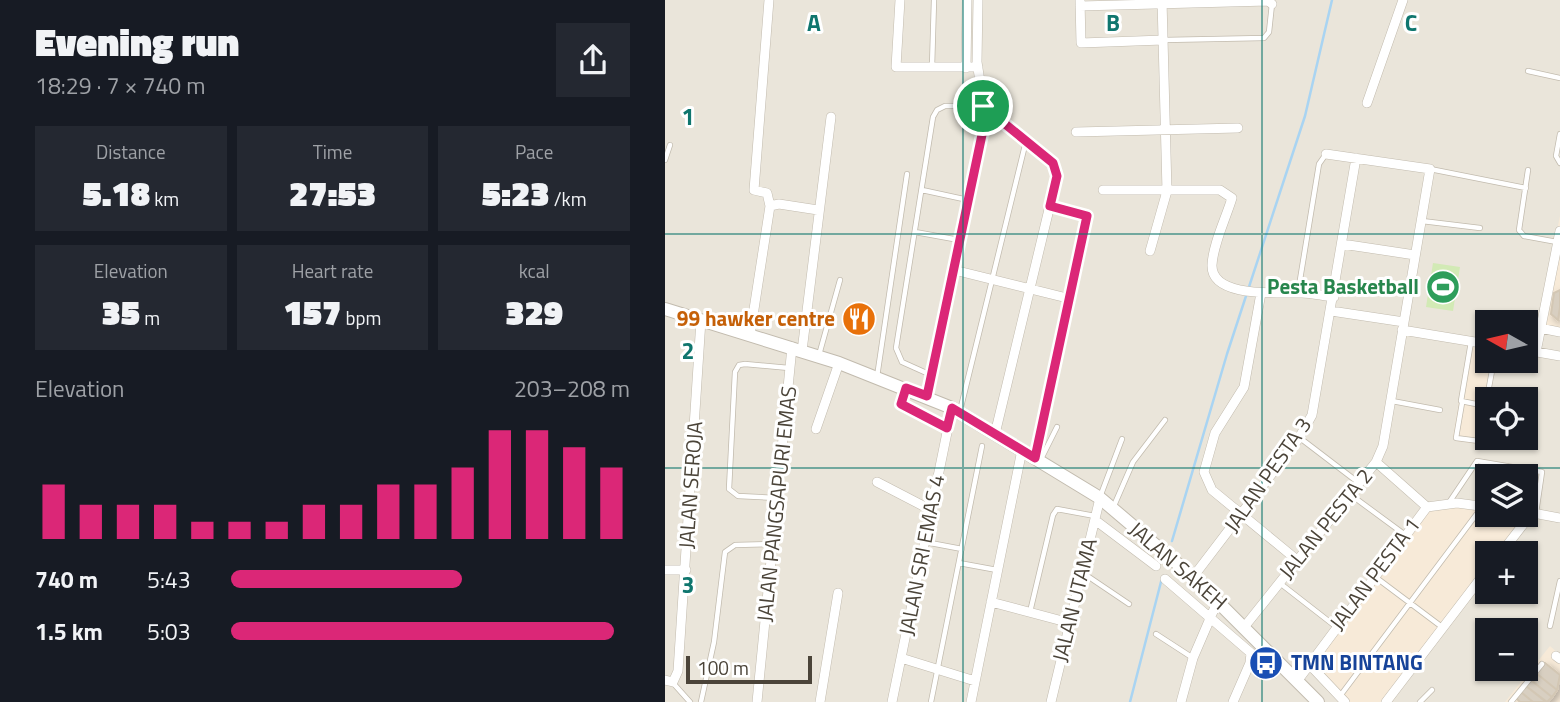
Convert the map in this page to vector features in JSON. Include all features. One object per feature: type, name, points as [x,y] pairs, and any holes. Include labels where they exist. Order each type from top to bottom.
[{"type":"street","points":[[750,335],[771,206],[767,193],[754,190],[769,0]]},
{"type":"street","points":[[899,0],[898,67],[978,67]]},
{"type":"street","points":[[965,68],[967,0]]},
{"type":"street","points":[[927,396],[983,130],[978,67],[978,0]]},
{"type":"street","points":[[1367,103],[1403,0]]},
{"type":"street","points":[[1163,40],[1081,43],[1080,3],[1268,1],[1272,5]]},
{"type":"street","points":[[1150,251],[1167,191],[1162,3]]},
{"type":"street","points":[[983,106],[1027,140],[1053,163],[1056,169],[1050,206],[995,434]]},
{"type":"street","name":"JALAN PANGSAPURI EMAS","points":[[757,702],[790,368],[797,349],[831,117]]},
{"type":"street","points":[[1076,132],[1238,128]]},
{"type":"street","points":[[1326,154],[1430,169]]},
{"type":"street","name":"JALAN PESTA 3","points":[[1193,577],[1299,438],[1312,415],[1356,158]]},
{"type":"street","name":"JALAN PESTA 2","points":[[1245,626],[1376,462],[1383,446],[1430,169]]},
{"type":"street","points":[[1103,190],[1228,192],[1232,198],[1212,269],[1223,283],[1252,292],[1297,293],[1333,298]]},
{"type":"street","points":[[771,206],[779,204],[818,210]]},
{"type":"street","points":[[1538,333],[1560,232]]},
{"type":"street","points":[[1342,244],[1415,255]]},
{"type":"street","points":[[954,270],[1071,299]]},
{"type":"street","points":[[1252,292],[1244,387],[1215,433],[1203,472],[1212,490],[1297,560]]},
{"type":"street","name":"JALAN SAKEH","points":[[665,309],[797,349],[877,377],[927,396],[995,434],[1100,499],[1218,600],[1318,702]]},
{"type":"street","points":[[1331,311],[1475,342]]},
{"type":"street","name":"JALAN SEROJA","points":[[669,681],[678,671],[701,320]]},
{"type":"street","points":[[1540,328],[1560,332]]},
{"type":"street","points":[[1538,352],[1560,356]]},
{"type":"street","points":[[816,429],[839,363]]},
{"type":"street","points":[[906,388],[901,400],[903,406],[947,428]]},
{"type":"street","name":"JALAN SRI EMAS 4","points":[[892,702],[947,428],[955,410]]},
{"type":"street","points":[[971,702],[1021,450]]},
{"type":"street","name":"JALAN PESTA 1","points":[[1298,680],[1335,626],[1427,507],[1376,462]]},
{"type":"street","points":[[877,482],[931,510]]},
{"type":"street","name":"JALAN UTAMA","points":[[1051,702],[1100,499]]},
{"type":"street","points":[[1427,507],[1457,503],[1475,505]]},
{"type":"street","points":[[1538,514],[1560,517]]},
{"type":"street","points":[[1095,518],[1156,566]]},
{"type":"street","points":[[1509,541],[1520,527]]},
{"type":"street","points":[[665,570],[686,570]]},
{"type":"street","points":[[1165,579],[1251,653],[1250,663],[1233,702]]},
{"type":"street","points":[[1386,702],[1475,586]]},
{"type":"street","points":[[820,702],[838,593]]},
{"type":"street","points":[[1181,702],[1193,658],[1218,600]]},
{"type":"street","points":[[991,602],[1070,623]]},
{"type":"street","points":[[901,658],[975,681]]},
{"type":"street","points":[[1309,664],[1342,699]]},
{"type":"lane","points":[[932,68],[934,0]]},
{"type":"lane","points":[[1163,40],[1264,38],[1269,32],[1272,5]]},
{"type":"lane","points":[[1528,71],[1560,78]]},
{"type":"lane","points":[[932,375],[902,362],[896,348],[937,110],[945,106],[983,106]]},
{"type":"lane","points":[[1560,134],[1556,156],[1560,163]]},
{"type":"lane","points":[[955,410],[1027,140]]},
{"type":"lane","points":[[665,160],[670,145]]},
{"type":"lane","points":[[1297,293],[1319,164],[1326,154]]},
{"type":"lane","points":[[1430,169],[1525,188]]},
{"type":"lane","points":[[1528,170],[1519,230],[1521,234],[1558,242]]},
{"type":"lane","points":[[877,377],[907,174]]},
{"type":"lane","points":[[922,190],[968,200]]},
{"type":"lane","points":[[1038,460],[1087,216],[1050,206]]},
{"type":"lane","points":[[1421,221],[1480,228]]},
{"type":"lane","points":[[915,232],[960,240]]},
{"type":"lane","points":[[818,356],[841,280]]},
{"type":"lane","points":[[1471,341],[1456,438],[1475,442]]},
{"type":"lane","points":[[778,498],[738,496],[729,489],[735,372],[739,365],[745,364],[790,368]]},
{"type":"lane","points":[[1391,401],[1440,410]]},
{"type":"lane","points":[[1462,403],[1475,405]]},
{"type":"lane","points":[[1112,509],[1133,462],[1165,420]]},
{"type":"lane","points":[[1038,460],[1057,427]]},
{"type":"lane","points":[[1299,438],[1359,484]]},
{"type":"lane","points":[[1100,499],[1122,439]]},
{"type":"lane","points":[[930,702],[982,446]]},
{"type":"lane","points":[[1447,505],[1477,461],[1495,464]]},
{"type":"lane","points":[[1538,471],[1542,472],[1538,487]]},
{"type":"lane","points":[[1350,495],[1404,534]]},
{"type":"lane","points":[[1029,613],[1057,509],[1095,518]]},
{"type":"lane","points":[[1342,699],[1409,601],[1475,518]]},
{"type":"lane","points":[[924,541],[962,549]]},
{"type":"lane","points":[[701,702],[714,642],[725,552],[735,545],[773,544]]},
{"type":"lane","points":[[959,563],[997,570]]},
{"type":"lane","points":[[1082,572],[1129,604]]},
{"type":"lane","points":[[1373,576],[1443,628]]},
{"type":"lane","points":[[1551,626],[1560,581]]},
{"type":"lane","points":[[1280,582],[1335,626]]},
{"type":"lane","points":[[1157,634],[1193,658]]},
{"type":"lane","points":[[1511,702],[1542,664]]},
{"type":"lane","points":[[669,681],[690,702]]},
{"type":"lane","points":[[1420,702],[1432,690]]},
{"type":"shaded area","points":[[665,0],[1560,0],[1560,702],[665,702]]},
{"type":"shaded area","points":[[1560,216],[1560,335],[1538,331]]},
{"type":"shaded area","points":[[1470,338],[1475,339],[1475,373],[1494,373],[1491,387],[1475,387],[1475,444],[1456,441],[1453,436]]},
{"type":"shaded area","points":[[1428,503],[1475,504],[1475,527],[1523,527],[1513,541],[1475,541],[1475,591],[1390,702],[1341,702],[1305,664],[1418,511]]},
{"type":"shaded area","points":[[1550,646],[1560,655],[1560,702],[1505,702],[1522,681],[1538,681],[1538,661]]},
{"type":"green space","name":"Pesta Basketball","points":[[1433,263],[1460,267],[1453,311],[1426,307]]},
{"type":"building","points":[[1560,290],[1558,320],[1551,314],[1554,293]]},
{"type":"building","points":[[1545,663],[1560,675],[1557,690],[1538,675]]},
{"type":"building","points":[[1538,675],[1557,690],[1552,697],[1532,681],[1538,681]]},
{"type":"building","points":[[1532,681],[1552,697],[1547,702],[1526,686]]},
{"type":"building","points":[[1526,686],[1546,702],[1533,702],[1521,692]]},
{"type":"building","points":[[1521,692],[1533,702],[1520,702],[1516,698]]},
{"type":"waterway","points":[[1172,541],[1227,354],[1305,116],[1332,0]]},
{"type":"waterway","points":[[1130,702],[1162,578]]},
{"type":"place","name":"Pesta Basketball","points":[[1443,287]]},
{"type":"place","name":"99 hawker centre","points":[[859,319]]},
{"type":"place","name":"TMN BINTANG","points":[[1266,663]]},
{"type":"route","points":[[983,106],[1053,163],[1057,176],[1050,206],[1087,216],[1088,223],[1035,458],[952,408],[947,428],[901,404],[906,388],[927,396],[983,130],[983,106]]}]
